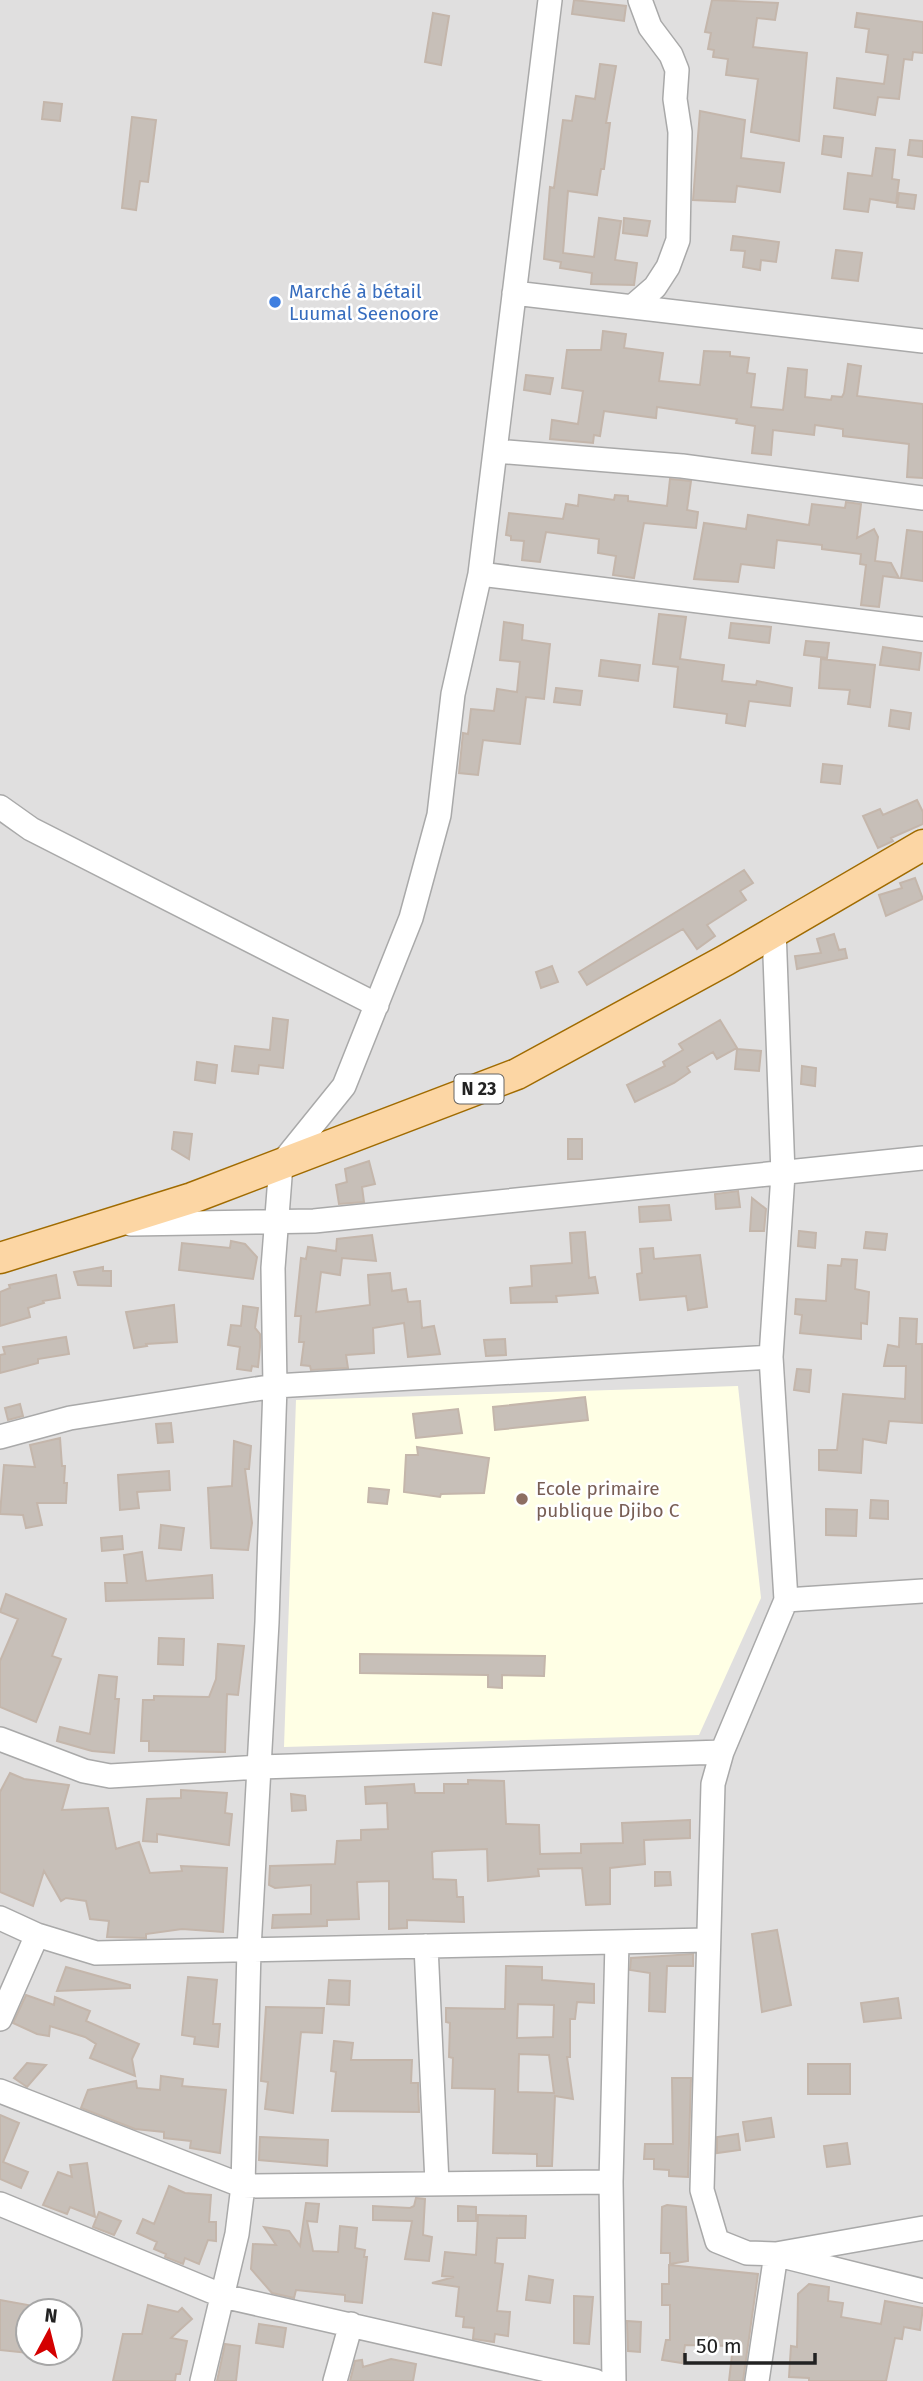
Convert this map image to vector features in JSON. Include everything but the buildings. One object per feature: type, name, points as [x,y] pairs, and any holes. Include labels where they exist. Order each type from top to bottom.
[{"type":"main road","name":"N 23","points":[[0,1258],[192,1198],[517,1074],[726,960],[774,929],[923,845]]},
{"type":"street","points":[[202,2381],[237,2234],[243,2186],[248,1950],[260,1767],[275,1386],[273,1268],[281,1164],[344,1086],[411,918],[439,815],[453,694],[480,574],[550,0]]},
{"type":"street","points":[[632,307],[655,287],[668,267],[678,240],[680,132],[675,99],[677,70],[671,55],[650,27],[640,0]]},
{"type":"street","points":[[514,293],[923,341]]},
{"type":"street","points":[[495,451],[682,466],[923,498]]},
{"type":"street","points":[[480,574],[923,629]]},
{"type":"street","points":[[0,807],[32,829],[377,1005]]},
{"type":"street","points":[[774,929],[783,1174],[771,1357],[786,1600],[722,1752],[713,1784],[702,2190],[717,2241],[747,2253],[776,2254],[923,2228]]},
{"type":"street","points":[[111,1224],[314,1221],[923,1158]]},
{"type":"street","points":[[0,1437],[70,1418],[275,1386],[771,1357]]},
{"type":"street","points":[[786,1600],[923,1591]]},
{"type":"street","points":[[0,1739],[84,1771],[110,1776],[260,1767],[722,1752]]},
{"type":"street","points":[[0,1918],[37,1935],[96,1953],[707,1940]]},
{"type":"street","points":[[0,2019],[37,1935]]},
{"type":"street","points":[[614,2381],[611,2182],[617,1942]]},
{"type":"street","points":[[426,1946],[437,2183]]},
{"type":"street","points":[[0,2091],[243,2186],[611,2182]]},
{"type":"street","points":[[0,2204],[223,2296],[595,2381]]},
{"type":"street","points":[[776,2254],[923,2291]]},
{"type":"street","points":[[757,2381],[776,2254]]},
{"type":"street","points":[[335,2381],[351,2324]]},
{"type":"shaded area","points":[[0,0],[923,0],[923,2381],[0,2381]]},
{"type":"shaded area","name":"Ecole primaire publique Djibo C","points":[[738,1386],[761,1598],[699,1735],[284,1747],[296,1400]]},
{"type":"place","name":"Marché à bétail Luumal Seenoore","points":[[275,302]]},
{"type":"place","name":"Ecole primaire publique Djibo C","points":[[522,1499]]}]
